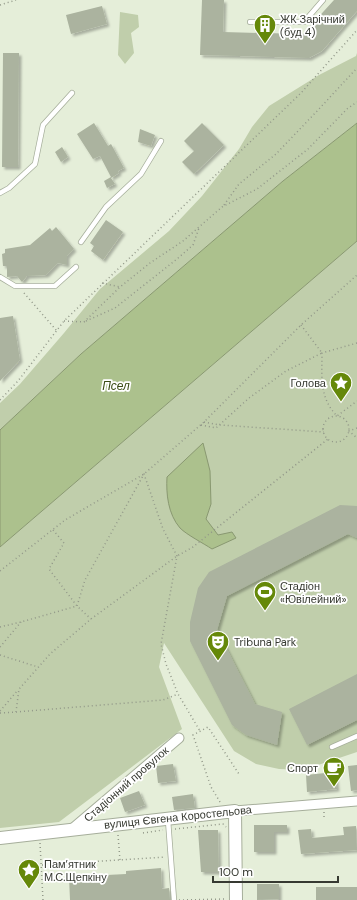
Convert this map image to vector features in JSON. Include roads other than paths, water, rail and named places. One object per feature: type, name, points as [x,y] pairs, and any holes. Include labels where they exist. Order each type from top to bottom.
[{"type":"street","name":"Стадіонний провулок","points":[[72,830],[179,738]]},
{"type":"street","name":"вулиця Євгена Коростельова","points":[[0,838],[72,830],[169,824],[235,811],[357,801]]},
{"type":"street","points":[[235,811],[236,899]]},
{"type":"lane","points":[[250,22],[304,22],[323,0]]},
{"type":"lane","points":[[0,193],[9,188],[35,164],[44,124],[72,93]]},
{"type":"lane","points":[[81,242],[106,207],[141,174],[161,141]]},
{"type":"lane","points":[[0,276],[15,286],[55,286],[76,268]]},
{"type":"lane","points":[[332,746],[357,736]]},
{"type":"lane","points":[[169,824],[174,900]]},
{"type":"water","name":"Псел","points":[[357,123],[357,241],[0,547],[0,430],[81,354],[283,181]]},
{"type":"water","points":[[203,443],[210,471],[211,504],[206,519],[218,535],[232,532],[236,538],[212,549],[180,528],[170,510],[167,490],[167,477]]},
{"type":"place","name":"ЖК Зарічний (буд 4)","points":[[265,44]]},
{"type":"place","name":"Голова","points":[[341,402]]},
{"type":"place","name":"Стадіон «Ювілейний»","points":[[265,612]]},
{"type":"place","name":"Tribuna Park","points":[[218,662]]},
{"type":"place","name":"Спорт","points":[[334,788]]},
{"type":"place","name":"Пам’ятник М.С.Щепкіну","points":[[29,890]]}]
